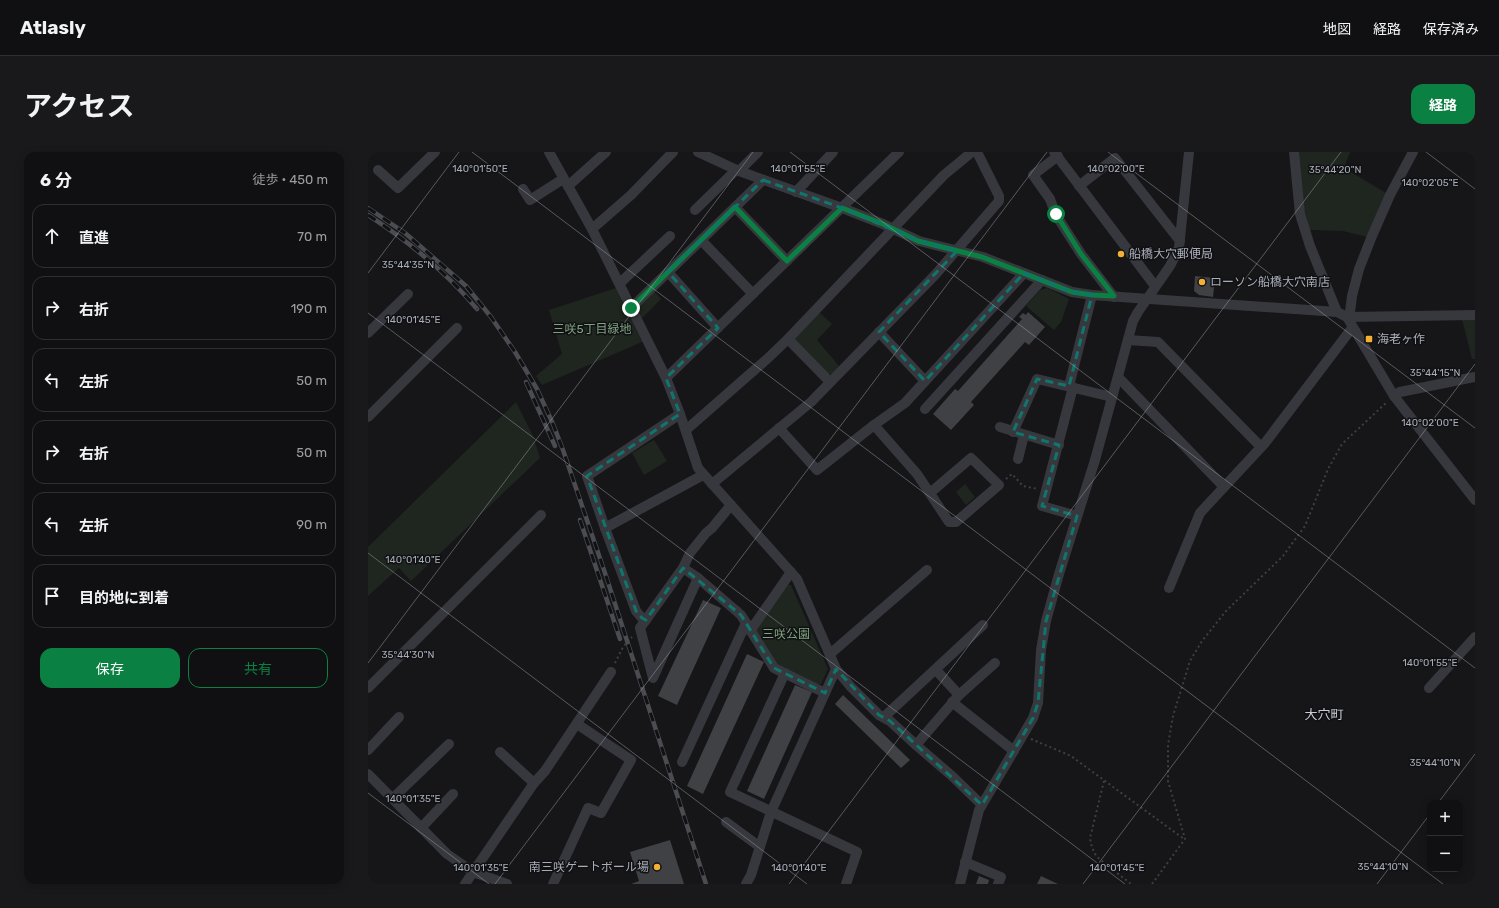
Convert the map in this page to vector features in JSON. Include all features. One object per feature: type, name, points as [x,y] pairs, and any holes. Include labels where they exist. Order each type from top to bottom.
[{"type":"street","points":[[378,170],[398,188],[434,152]]},
{"type":"street","points":[[549,152],[620,283],[666,378],[686,430],[698,468],[797,579],[836,669],[851,687],[879,715],[890,720],[982,805]]},
{"type":"street","points":[[523,189],[530,200],[565,183],[606,152]]},
{"type":"street","points":[[592,229],[631,195],[673,152]]},
{"type":"street","points":[[698,152],[738,171],[842,208],[918,241],[982,257],[1072,292],[1092,295],[1337,312],[1347,318],[1475,315]]},
{"type":"street","points":[[695,210],[758,152]]},
{"type":"street","points":[[796,192],[833,152]]},
{"type":"street","points":[[666,378],[899,152]]},
{"type":"street","points":[[686,430],[788,339],[944,175],[972,152]]},
{"type":"street","points":[[712,484],[811,402],[957,251],[999,200],[999,196],[977,152]]},
{"type":"street","points":[[960,884],[982,805],[1024,736],[1033,718],[1038,703],[1041,650],[1046,621],[1095,460],[1133,322],[1146,299],[1175,257],[1179,248],[1189,152]]},
{"type":"street","points":[[1294,152],[1300,214],[1310,246],[1337,312]]},
{"type":"street","points":[[1347,318],[1350,312],[1352,296],[1359,269],[1372,236],[1390,195],[1413,152]]},
{"type":"street","points":[[1114,296],[1081,254],[1056,214],[1050,199],[1033,175],[1056,154],[1155,286]]},
{"type":"street","points":[[1079,186],[1115,158],[1180,241]]},
{"type":"street","points":[[631,308],[763,180]]},
{"type":"street","points":[[735,207],[787,261]]},
{"type":"street","points":[[620,283],[670,236]]},
{"type":"street","points":[[701,240],[753,294]]},
{"type":"street","points":[[668,272],[718,328]]},
{"type":"street","points":[[779,428],[817,470],[874,425],[905,403],[1024,273]]},
{"type":"street","points":[[925,409],[1042,280]]},
{"type":"street","points":[[368,334],[408,294]]},
{"type":"street","points":[[1077,516],[1042,506],[1059,445],[1092,295]]},
{"type":"street","points":[[1347,318],[1394,396],[1475,500]]},
{"type":"street","points":[[368,417],[457,328]]},
{"type":"street","points":[[1169,588],[1200,514],[1261,447],[1352,328]]},
{"type":"street","points":[[878,332],[925,381]]},
{"type":"street","points":[[788,339],[830,382]]},
{"type":"street","points":[[1128,340],[1158,342],[1261,447]]},
{"type":"street","points":[[1118,377],[1224,487]]},
{"type":"street","points":[[1394,396],[1400,392],[1475,377]]},
{"type":"street","points":[[1013,432],[1037,379],[1112,397]]},
{"type":"street","points":[[680,414],[587,476],[636,611],[642,618],[653,678],[698,578]]},
{"type":"street","points":[[874,425],[917,474],[949,522],[956,522],[998,485],[971,458],[930,493]]},
{"type":"street","points":[[1000,428],[1059,445]]},
{"type":"street","points":[[1018,459],[1024,435]]},
{"type":"street","points":[[605,528],[703,475]]},
{"type":"street","points":[[643,624],[683,568],[690,553],[731,505]]},
{"type":"street","points":[[368,688],[540,515]]},
{"type":"street","points":[[683,568],[698,578],[741,616],[774,668],[825,693]]},
{"type":"street","points":[[830,654],[927,570]]},
{"type":"street","points":[[682,762],[748,627],[791,572]]},
{"type":"street","points":[[884,717],[983,625]]},
{"type":"street","points":[[1428,688],[1475,637]]},
{"type":"street","points":[[916,745],[955,698],[995,663]]},
{"type":"street","points":[[746,884],[751,875],[771,812],[836,669]]},
{"type":"street","points":[[936,670],[955,698],[1014,751]]},
{"type":"street","points":[[465,884],[534,783],[545,771],[611,672]]},
{"type":"street","points":[[785,673],[730,792],[857,852],[846,884]]},
{"type":"street","points":[[368,750],[399,717]]},
{"type":"street","points":[[553,884],[588,808],[601,813],[631,760],[577,724]]},
{"type":"street","points":[[392,799],[449,744]]},
{"type":"street","points":[[500,752],[534,783]]},
{"type":"street","points":[[368,774],[447,854],[473,872],[507,884]]},
{"type":"street","points":[[421,828],[453,794]]},
{"type":"street","points":[[726,822],[760,847]]},
{"type":"street","points":[[965,862],[1001,877],[998,884]]},
{"type":"path","points":[[1185,839],[1168,780],[1168,745],[1173,716],[1190,661],[1202,641],[1226,611],[1283,556],[1305,526],[1328,469],[1342,444],[1394,396]]},
{"type":"path","points":[[998,485],[1012,474],[1024,486],[1046,490]]},
{"type":"path","points":[[611,672],[623,647],[643,624]]},
{"type":"path","points":[[1024,736],[1071,756],[1185,839]]},
{"type":"path","points":[[1104,780],[1090,838],[1091,845],[1093,852],[1097,857],[1131,884]]},
{"type":"path","points":[[1152,884],[1185,839]]},
{"type":"highlighted area","points":[[763,180],[842,208],[919,241],[957,251],[879,332],[925,381],[1024,273],[1072,292],[1092,295],[1069,386],[1037,379],[1013,432],[1059,445],[1042,506],[1077,516],[1046,621],[1038,703],[1033,718],[982,805],[890,721],[879,715],[836,669],[825,693],[774,668],[741,615],[683,568],[646,620],[642,618],[636,611],[587,476],[680,414],[666,378],[718,328],[668,272]]},
{"type":"green space","points":[[1298,152],[1350,152],[1344,168],[1386,193],[1367,237],[1343,231],[1309,230],[1304,209]]},
{"type":"green space","name":"三咲5丁目緑地","points":[[616,288],[642,342],[542,385],[536,376],[562,354],[549,310]]},
{"type":"green space","points":[[1047,288],[1069,299],[1061,322],[1054,330],[1026,306],[1040,290]]},
{"type":"green space","points":[[653,290],[661,299],[642,318],[637,310],[639,304]]},
{"type":"green space","points":[[819,312],[832,324],[817,340],[839,366],[832,374],[827,374],[794,342],[794,338]]},
{"type":"green space","points":[[1462,319],[1475,319],[1475,359],[1472,359]]},
{"type":"green space","points":[[516,402],[533,436],[540,458],[411,581],[399,568],[368,596],[368,547]]},
{"type":"green space","points":[[654,440],[667,461],[644,475],[632,453]]},
{"type":"green space","points":[[965,484],[975,497],[966,505],[956,492]]},
{"type":"green space","name":"三咲公園","points":[[787,585],[791,585],[828,669],[821,684],[817,684],[778,667],[754,632]]},
{"type":"building","points":[[1195,276],[1215,278],[1213,297],[1199,295],[1194,291]]},
{"type":"building","points":[[1028,312],[1045,327],[1029,345],[1025,342],[971,402],[974,405],[951,430],[933,414],[955,389],[958,391],[1022,319],[1019,317],[1023,313],[1026,315]]},
{"type":"building","points":[[703,600],[721,608],[677,705],[658,696]]},
{"type":"building","points":[[747,654],[764,662],[703,794],[687,786]]},
{"type":"building","points":[[795,685],[812,692],[764,799],[747,791]]},
{"type":"building","points":[[843,695],[910,760],[901,768],[835,704]]},
{"type":"building","name":"南三咲ゲートボール場","points":[[670,840],[684,884],[631,884],[639,881],[630,852]]},
{"type":"building","points":[[979,876],[989,880],[988,884],[976,884]]},
{"type":"building","points":[[1041,876],[1058,884],[1037,884]]},
{"type":"railway","points":[[368,208],[405,233],[466,286],[491,317],[515,352],[537,389],[563,450],[605,573],[706,884]]},
{"type":"railway","points":[[368,215],[398,235],[426,258],[453,282],[477,309]]},
{"type":"railway","points":[[526,382],[555,446]]},
{"type":"railway","points":[[580,520],[620,639]]},
{"type":"place","name":"船橋大穴郵便局","points":[[1121,254]]},
{"type":"place","name":"ローソン船橋大穴南店","points":[[1202,282]]},
{"type":"place","name":"海老ヶ作","points":[[1369,339]]},
{"type":"place","name":"南三咲ゲートボール場","points":[[657,867]]},
{"type":"district","name":"大穴町","points":[[1324,714]]},
{"type":"route","points":[[631,308],[735,207],[787,261],[842,208],[883,224],[918,241],[982,257],[1072,292],[1114,296],[1081,254],[1056,214]]}]
